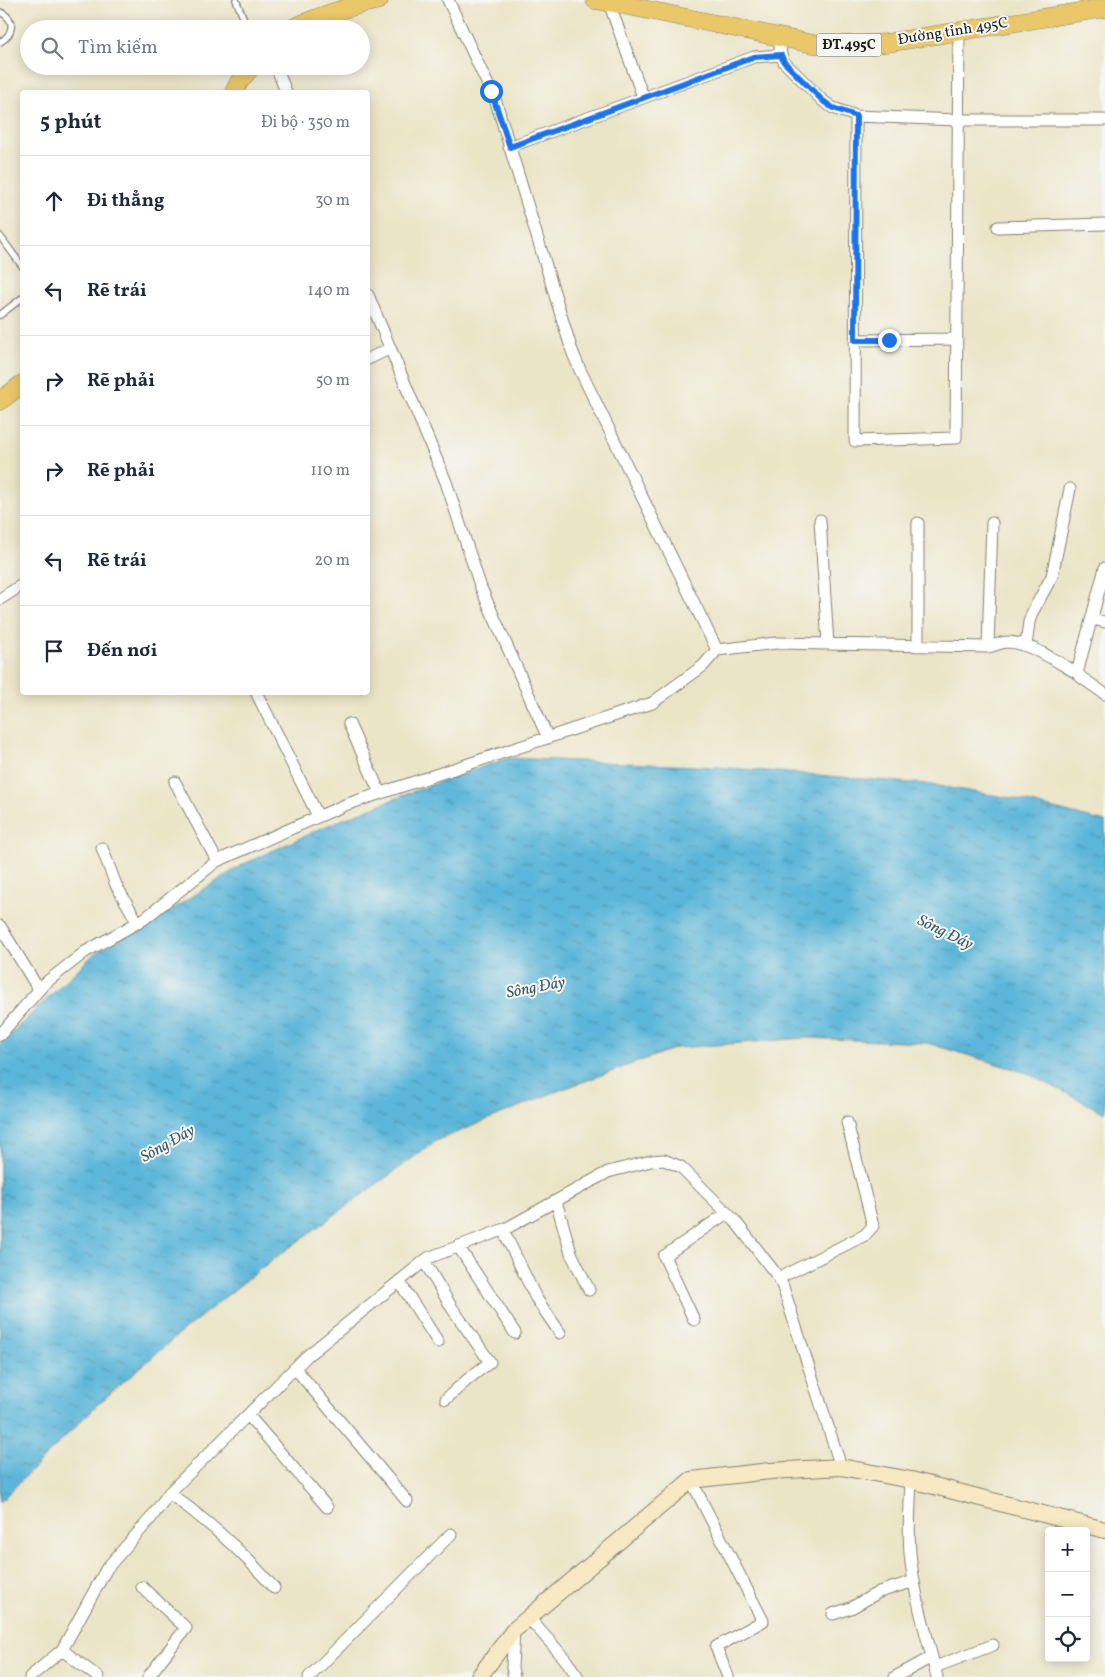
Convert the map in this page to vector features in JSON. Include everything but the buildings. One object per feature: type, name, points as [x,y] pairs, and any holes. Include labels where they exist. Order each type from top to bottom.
[{"type":"main road","points":[[308,20],[333,11],[379,0]]},
{"type":"main road","name":"Đường tỉnh 495C","points":[[604,1],[780,46],[886,43],[1105,8]]},
{"type":"main road","points":[[235,90],[245,75]]},
{"type":"main road","points":[[0,401],[20,386]]},
{"type":"main road","points":[[479,1677],[514,1630],[691,1480],[770,1471],[841,1467],[911,1480],[1105,1530]]},
{"type":"street","points":[[448,0],[491,91],[572,351],[717,650]]},
{"type":"street","points":[[604,1],[642,97]]},
{"type":"street","points":[[856,116],[855,441],[956,438],[959,31]]},
{"type":"street","points":[[510,147],[780,46],[784,62],[823,101],[833,108],[856,116],[958,120],[1105,120]]},
{"type":"street","points":[[279,75],[285,90]]},
{"type":"street","points":[[998,227],[1105,224]]},
{"type":"street","points":[[370,301],[446,482],[481,588],[548,738]]},
{"type":"street","points":[[855,340],[957,339]]},
{"type":"street","points":[[370,358],[389,350]]},
{"type":"street","points":[[1026,646],[1032,613],[1052,576],[1070,489]]},
{"type":"street","points":[[820,520],[828,644]]},
{"type":"street","points":[[918,523],[918,646]]},
{"type":"street","points":[[988,647],[992,523]]},
{"type":"street","points":[[1077,673],[1105,568]]},
{"type":"street","points":[[0,599],[20,586]]},
{"type":"street","points":[[1092,619],[1105,622]]},
{"type":"street","points":[[0,1035],[44,984],[85,952],[154,912],[216,861],[345,805],[583,727],[656,701],[703,666],[717,650],[776,643],[988,647],[1004,642],[1016,643],[1026,646],[1077,673],[1105,694]]},
{"type":"street","points":[[258,695],[318,816]]},
{"type":"street","points":[[349,724],[380,793]]},
{"type":"street","points":[[175,782],[216,861]]},
{"type":"street","points":[[102,848],[116,885],[138,923]]},
{"type":"street","points":[[0,926],[39,990]]},
{"type":"street","points":[[779,1278],[865,1235],[870,1232],[873,1226],[846,1122]]},
{"type":"street","points":[[30,1677],[62,1650],[107,1568],[169,1493],[307,1356],[433,1255],[503,1230],[608,1172],[651,1161],[664,1160],[681,1167],[727,1213],[779,1278],[841,1467]]},
{"type":"street","points":[[556,1201],[571,1253],[589,1290]]},
{"type":"street","points":[[694,1320],[664,1256],[727,1213]]},
{"type":"street","points":[[503,1230],[536,1298],[560,1333]]},
{"type":"street","points":[[458,1246],[515,1333]]},
{"type":"street","points":[[424,1262],[452,1308],[490,1362],[446,1399]]},
{"type":"street","points":[[399,1281],[438,1342]]},
{"type":"street","points":[[295,1368],[407,1501]]},
{"type":"street","points":[[248,1415],[327,1506]]},
{"type":"street","points":[[691,1480],[763,1621],[716,1647],[728,1677]]},
{"type":"street","points":[[911,1480],[910,1553],[914,1581],[935,1667]]},
{"type":"street","points":[[169,1493],[199,1514],[226,1537],[252,1562],[274,1588]]},
{"type":"street","points":[[309,1677],[451,1534]]},
{"type":"street","points":[[833,1614],[851,1608],[879,1592],[914,1581]]},
{"type":"street","points":[[142,1587],[186,1628],[148,1677]]},
{"type":"street","points":[[529,1618],[578,1677]]},
{"type":"street","points":[[514,1630],[512,1668],[514,1677]]},
{"type":"street","points":[[895,1677],[935,1667],[993,1645]]},
{"type":"street","points":[[62,1650],[98,1677]]},
{"type":"lane","points":[[236,0],[244,20]]},
{"type":"lane","points":[[0,12],[6,15],[11,22],[11,30],[7,38],[0,42]]},
{"type":"lane","points":[[0,236],[20,263]]},
{"type":"lane","points":[[0,314],[20,299]]},
{"type":"water","name":"Sông Đáy","points":[[508,758],[719,767],[925,784],[1011,798],[1105,822],[1105,1113],[1027,1073],[927,1043],[805,1038],[676,1048],[552,1093],[436,1141],[260,1269],[179,1334],[98,1404],[0,1502],[0,1044],[95,953],[168,912],[242,865],[326,826],[412,792]]},
{"type":"route","points":[[491,91],[510,147],[754,57],[781,55],[784,62],[823,101],[833,108],[856,116],[855,340],[889,340]]}]
